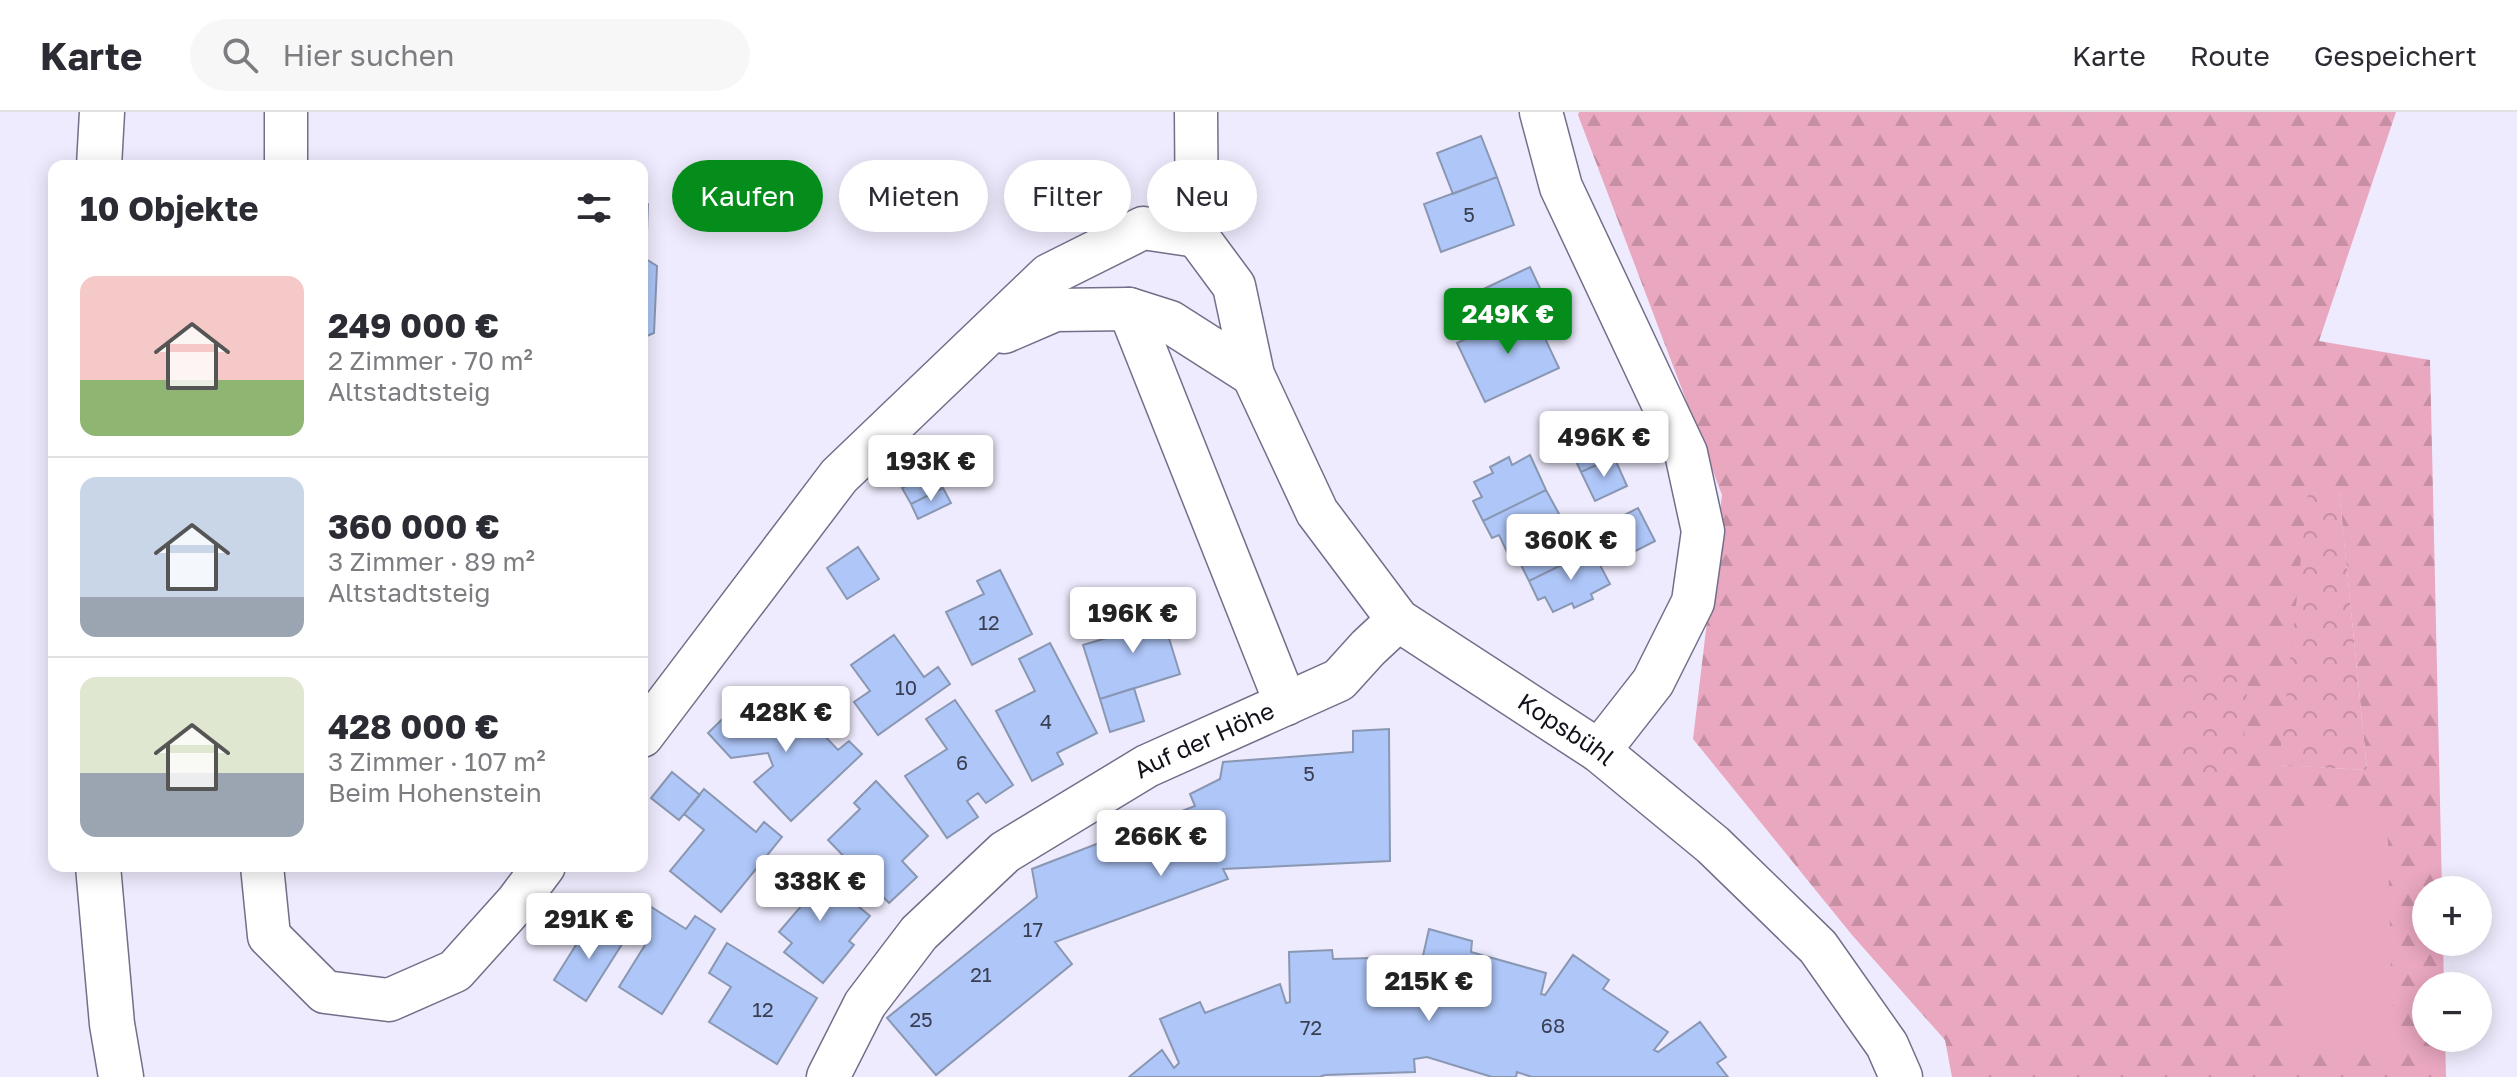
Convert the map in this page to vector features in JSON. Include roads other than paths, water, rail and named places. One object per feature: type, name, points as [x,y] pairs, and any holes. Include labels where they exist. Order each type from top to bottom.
[{"type":"main road","points":[[99,160],[102,112]]},
{"type":"main road","points":[[99,872],[112,1024],[121,1077]]},
{"type":"street","points":[[286,112],[286,160]]},
{"type":"street","points":[[648,728],[839,476],[1049,275],[1143,228],[1197,236],[1196,112]]},
{"type":"street","points":[[1541,112],[1561,187],[1686,453],[1703,531],[1693,602],[1653,682],[1599,751]]},
{"type":"street","name":"Kopsbühl","points":[[1197,236],[1234,286],[1253,375],[1317,512],[1398,620],[1599,751],[1713,845],[1818,947],[1887,1045],[1901,1077]]},
{"type":"street","points":[[978,343],[1055,310],[1129,309],[1170,322],[1253,375]]},
{"type":"street","points":[[1129,309],[1286,704]]},
{"type":"street","name":"Auf der Höhe","points":[[828,1077],[865,1004],[919,933],[1005,852],[1147,766],[1339,680],[1398,620]]},
{"type":"street","points":[[263,872],[269,936],[325,992],[389,1000],[455,971],[540,872]]}]
